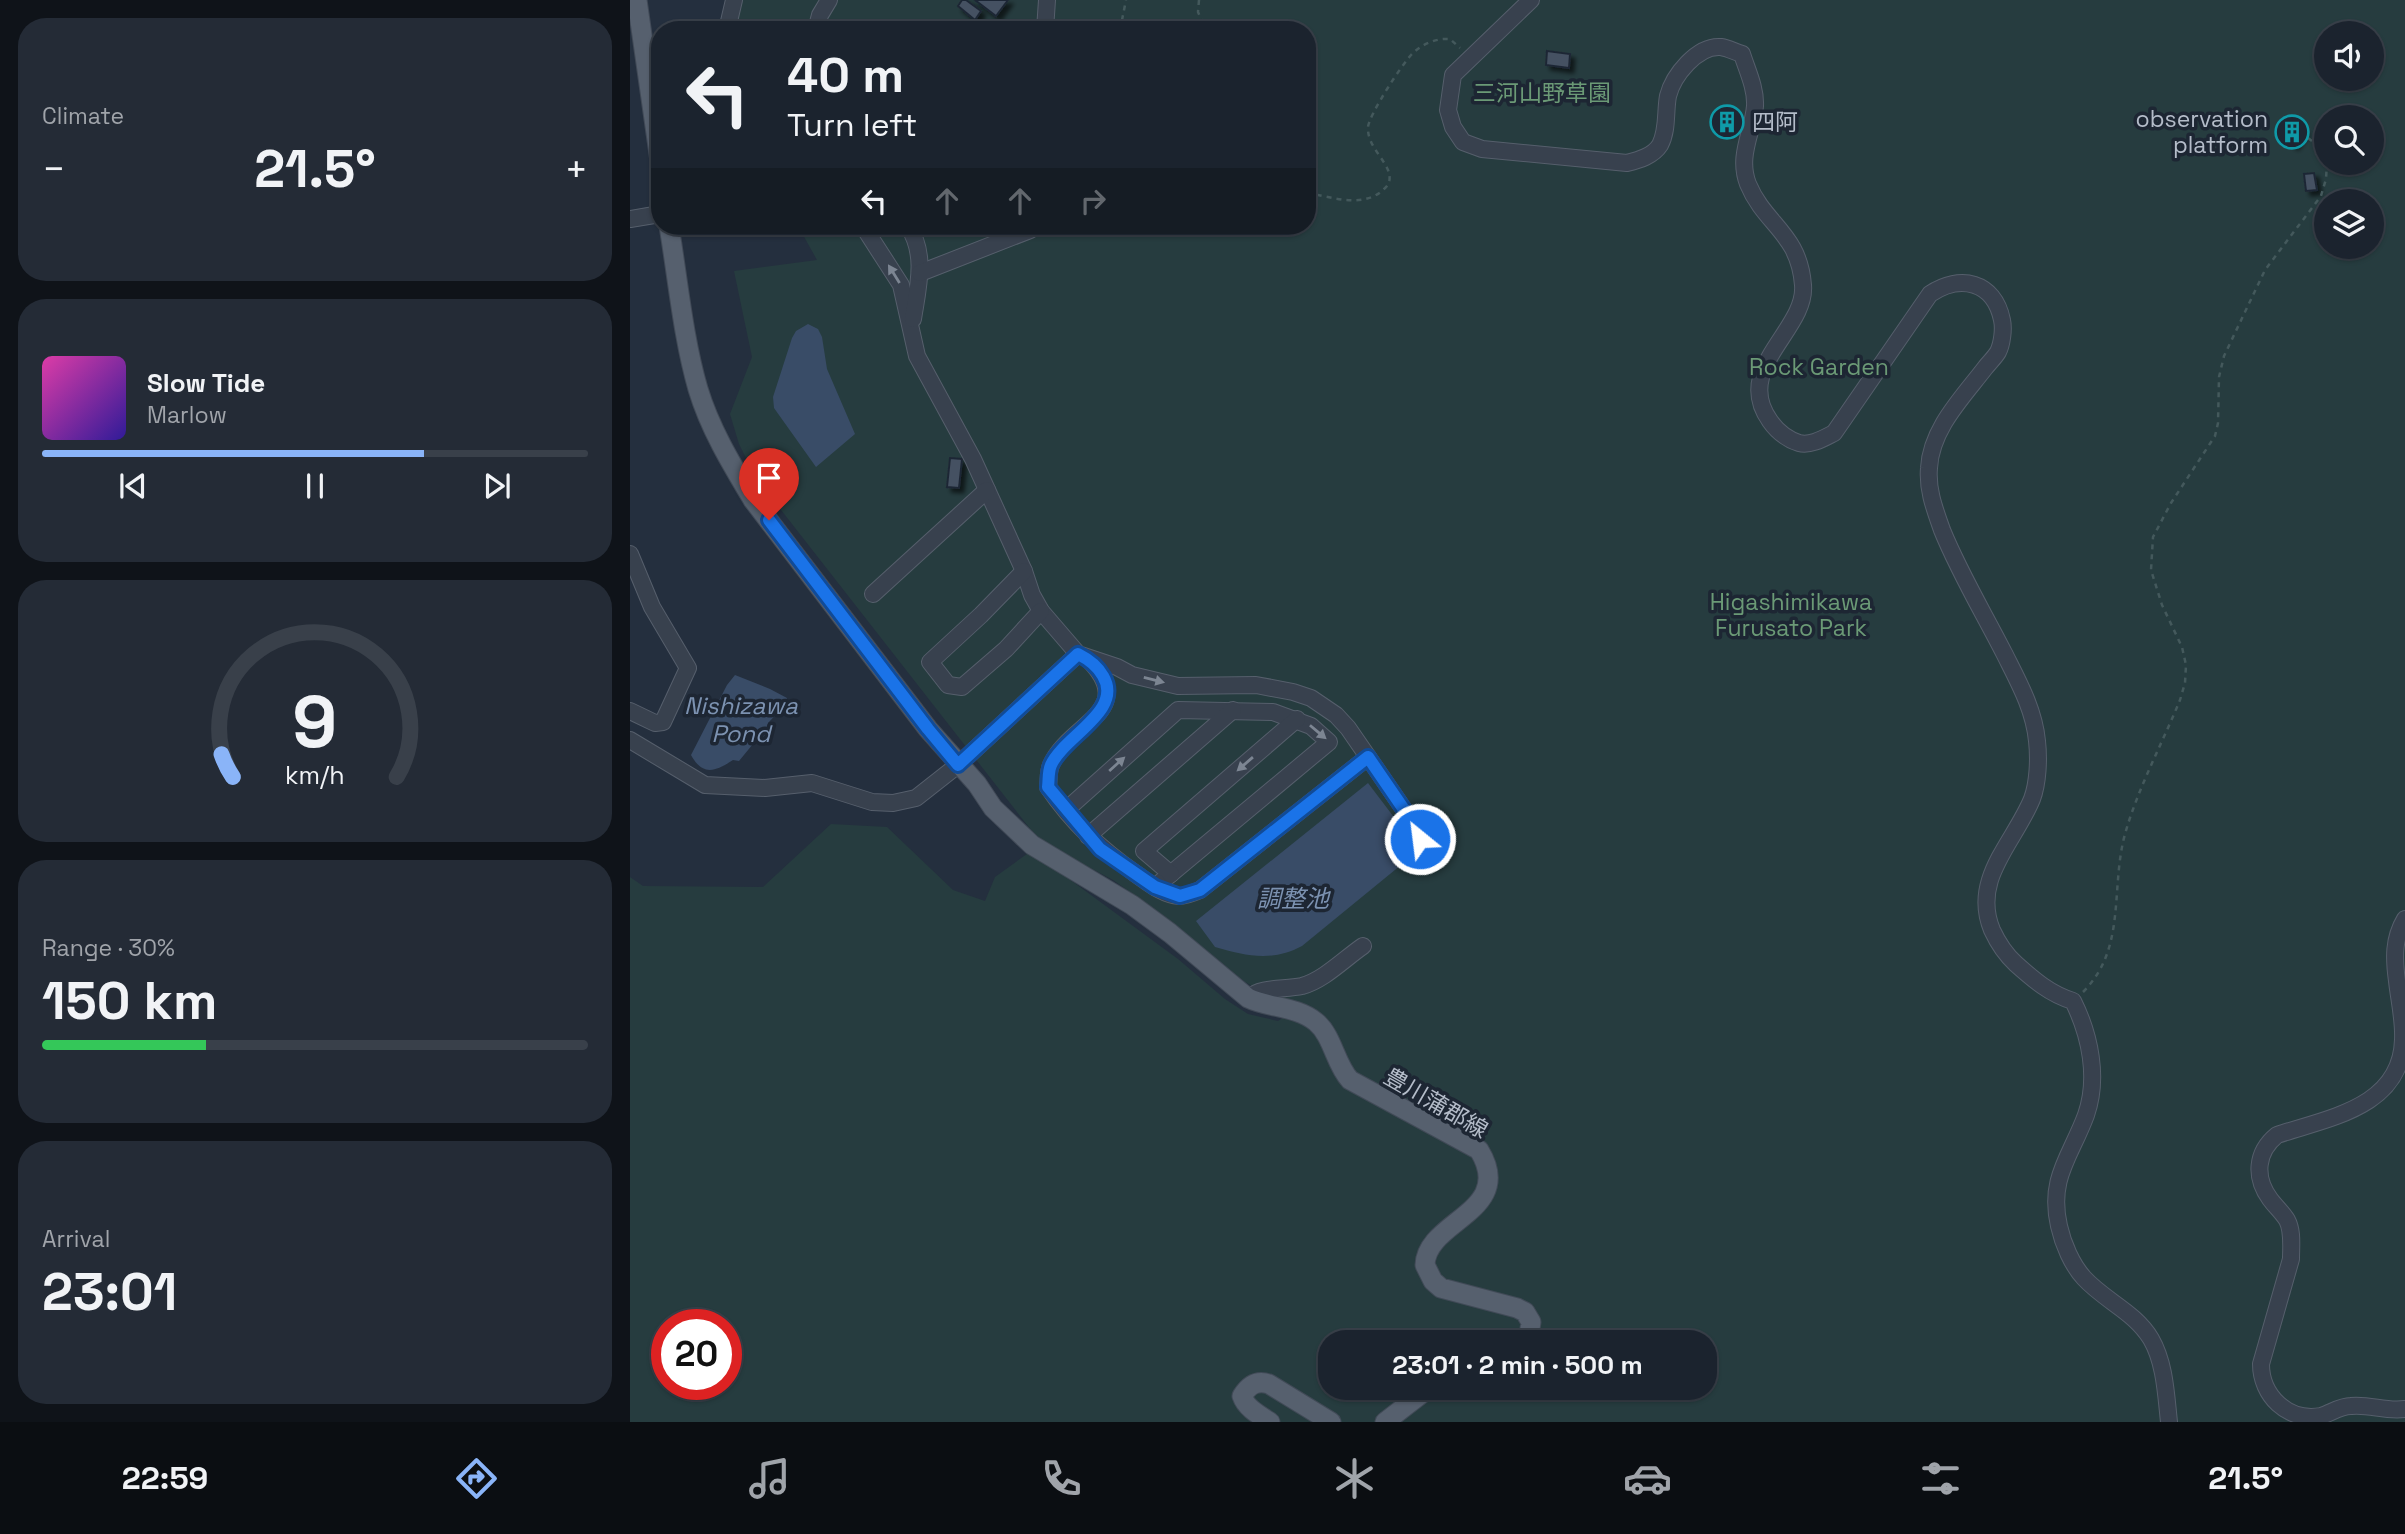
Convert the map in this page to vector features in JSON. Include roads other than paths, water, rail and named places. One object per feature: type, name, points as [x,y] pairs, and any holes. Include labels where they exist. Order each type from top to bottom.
[{"type":"main road","points":[[637,0],[651,98]]},
{"type":"main road","points":[[671,235],[699,390],[734,468],[753,500],[928,729],[977,784],[993,808],[1032,845],[1132,905],[1248,998],[1260,1004],[1271,1004],[1298,1013],[1317,1022],[1342,1071],[1350,1080],[1479,1150],[1488,1171],[1489,1184],[1478,1203],[1430,1247],[1425,1265],[1433,1281],[1441,1287],[1525,1312],[1531,1322],[1530,1330]]},
{"type":"main road","points":[[1269,1422],[1244,1401],[1242,1396],[1250,1386],[1262,1382],[1269,1384],[1331,1422]]},
{"type":"main road","points":[[1385,1422],[1413,1400]]},
{"type":"street","points":[[729,21],[734,0]]},
{"type":"street","points":[[818,21],[829,0]]},
{"type":"street","points":[[1046,21],[1047,0]]},
{"type":"street","points":[[1531,0],[1453,75],[1448,110],[1453,127],[1464,142],[1482,149],[1628,163],[1645,158],[1659,146],[1665,130],[1669,94],[1678,74],[1704,51],[1720,47],[1742,54],[1754,90],[1755,105],[1747,137],[1745,172],[1760,204],[1793,247],[1803,282],[1804,295],[1799,307],[1760,377],[1760,398],[1765,414],[1774,427],[1787,438],[1802,444],[1819,441],[1834,433],[1930,294],[1945,284],[1961,282],[1978,286],[1988,293],[1997,306],[2003,322],[1998,352],[1948,416],[1933,446],[1929,468],[1931,501],[1949,545],[2028,703],[2036,734],[2038,762],[2032,798],[1990,874],[1985,908],[1997,942],[2008,957],[2047,990],[2073,1001],[2088,1041],[2092,1065],[2091,1091],[2086,1114],[2060,1170],[2057,1188],[2059,1224],[2072,1262],[2085,1279],[2126,1311],[2152,1341],[2164,1378],[2169,1422]]},
{"type":"street","points":[[630,219],[651,216]]},
{"type":"street","points":[[869,235],[901,285],[917,356],[974,459],[1032,595],[1041,611],[1083,657],[1101,672],[1107,684],[1108,697],[1102,709],[1052,763],[1048,787],[1100,849],[1155,887],[1180,896],[1200,890],[1368,757]]},
{"type":"street","points":[[911,328],[920,272],[918,248],[912,235]]},
{"type":"street","points":[[920,272],[1017,235]]},
{"type":"street","points":[[873,594],[987,490]]},
{"type":"street","points":[[630,554],[652,607],[688,668],[663,722],[655,723],[630,710]]},
{"type":"street","points":[[1024,572],[930,662],[948,685],[962,687],[1006,649],[1041,611]]},
{"type":"street","points":[[630,740],[705,785],[765,788],[812,783],[872,802],[893,803],[916,798],[1083,657]]},
{"type":"street","points":[[1083,657],[1117,667],[1132,675],[1178,686],[1256,685],[1311,698],[1336,715],[1418,830],[1418,845],[1401,859]]},
{"type":"street","points":[[1066,810],[1178,710],[1273,712],[1311,726],[1329,742],[1155,887]]},
{"type":"street","points":[[1088,836],[1233,710]]},
{"type":"street","points":[[1171,874],[1144,851],[1297,719]]},
{"type":"street","points":[[2405,919],[2398,933],[2395,960],[2403,1041],[2398,1066],[2386,1086],[2363,1105],[2277,1135],[2268,1142],[2261,1154],[2259,1168],[2260,1181],[2269,1198],[2288,1222],[2291,1245],[2291,1259],[2261,1364],[2261,1378],[2266,1392],[2274,1404],[2301,1417],[2319,1417],[2350,1406],[2365,1405],[2392,1411],[2405,1409]]},
{"type":"street","points":[[1248,998],[1263,990],[1302,986],[1363,946]]},
{"type":"water","points":[[808,324],[818,329],[822,337],[827,369],[855,434],[816,467],[774,408],[773,397],[792,338],[796,331]]},
{"type":"water","name":"Nishizawa Pond","points":[[735,675],[787,698],[786,704],[768,723],[771,728],[768,733],[753,744],[739,761],[733,760],[715,769],[705,769],[700,767],[691,755],[727,685]]},
{"type":"water","name":"調整池","points":[[1368,783],[1406,833],[1404,845],[1393,853],[1401,865],[1302,946],[1291,951],[1259,956],[1215,947],[1196,921]]},
{"type":"place","name":"四阿","points":[[1727,122]]},
{"type":"place","name":"observation platform","points":[[2292,132]]},
{"type":"park label","name":"三河山野草園","points":[[1542,93]]},
{"type":"park label","name":"Rock Garden","points":[[1819,367]]},
{"type":"park label","name":"Higashimikawa Furusato Park","points":[[1791,615]]}]
